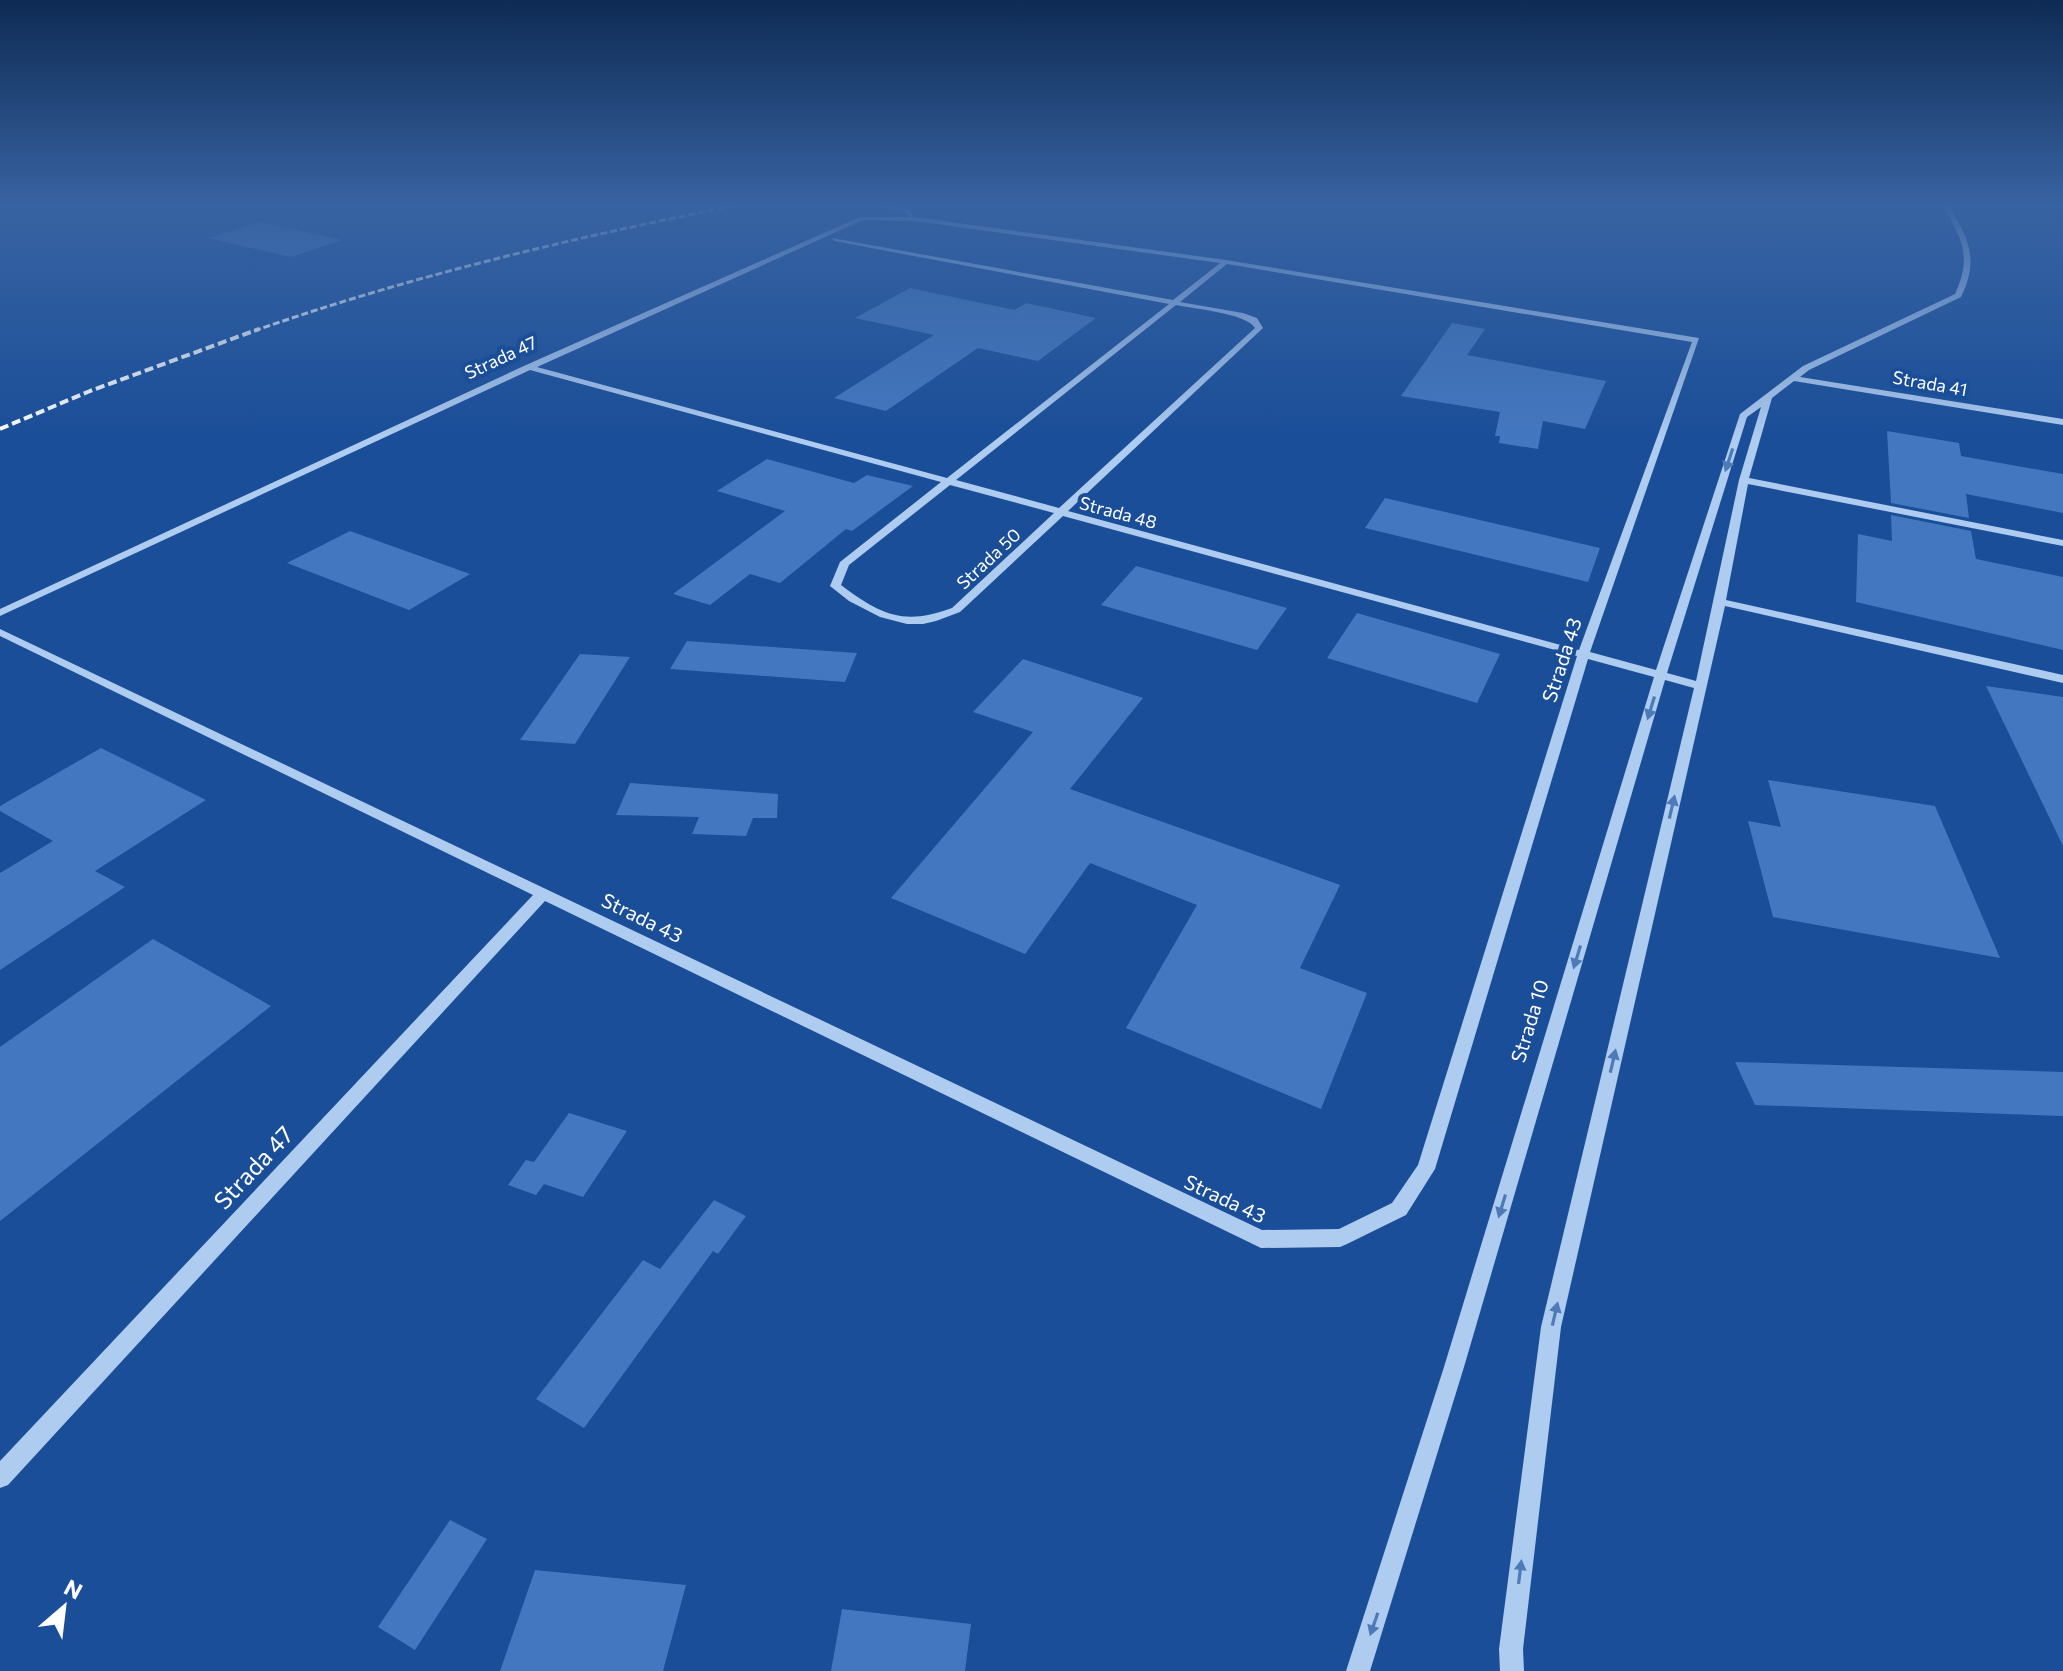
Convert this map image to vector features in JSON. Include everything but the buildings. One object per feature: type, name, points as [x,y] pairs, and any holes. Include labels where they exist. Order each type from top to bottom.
[{"type":"street","name":"Strada 47","points":[[0,613],[719,282]]},
{"type":"street","name":"Strada 50","points":[[1067,282],[1175,302],[1240,315],[1254,320],[1259,328],[956,610],[918,621],[878,612],[856,602],[835,586],[844,564],[948,482],[1175,302],[1201,282]]},
{"type":"street","name":"Strada 43","points":[[0,632],[1261,1239],[1340,1238],[1399,1209],[1426,1169],[1583,656],[1696,340],[1346,282]]},
{"type":"street","name":"Strada 10","points":[[1358,1671],[1445,1397],[1660,676],[1743,416],[1806,368],[1958,295],[1964,282]]},
{"type":"street","name":"Strada 48","points":[[529,367],[1700,686]]},
{"type":"street","name":"Strada 41","points":[[1792,378],[2063,422]]},
{"type":"street","points":[[1523,1671],[1512,1660],[1551,1327],[1720,602],[1744,480],[1768,396]]},
{"type":"street","points":[[1744,480],[2063,543]]},
{"type":"street","points":[[1720,602],[2063,679]]},
{"type":"street","name":"Strada 47","points":[[0,1477],[544,893]]},
{"type":"railway","points":[[254,331],[410,282]]},
{"type":"railway","points":[[0,429],[90,391],[259,329]]}]
